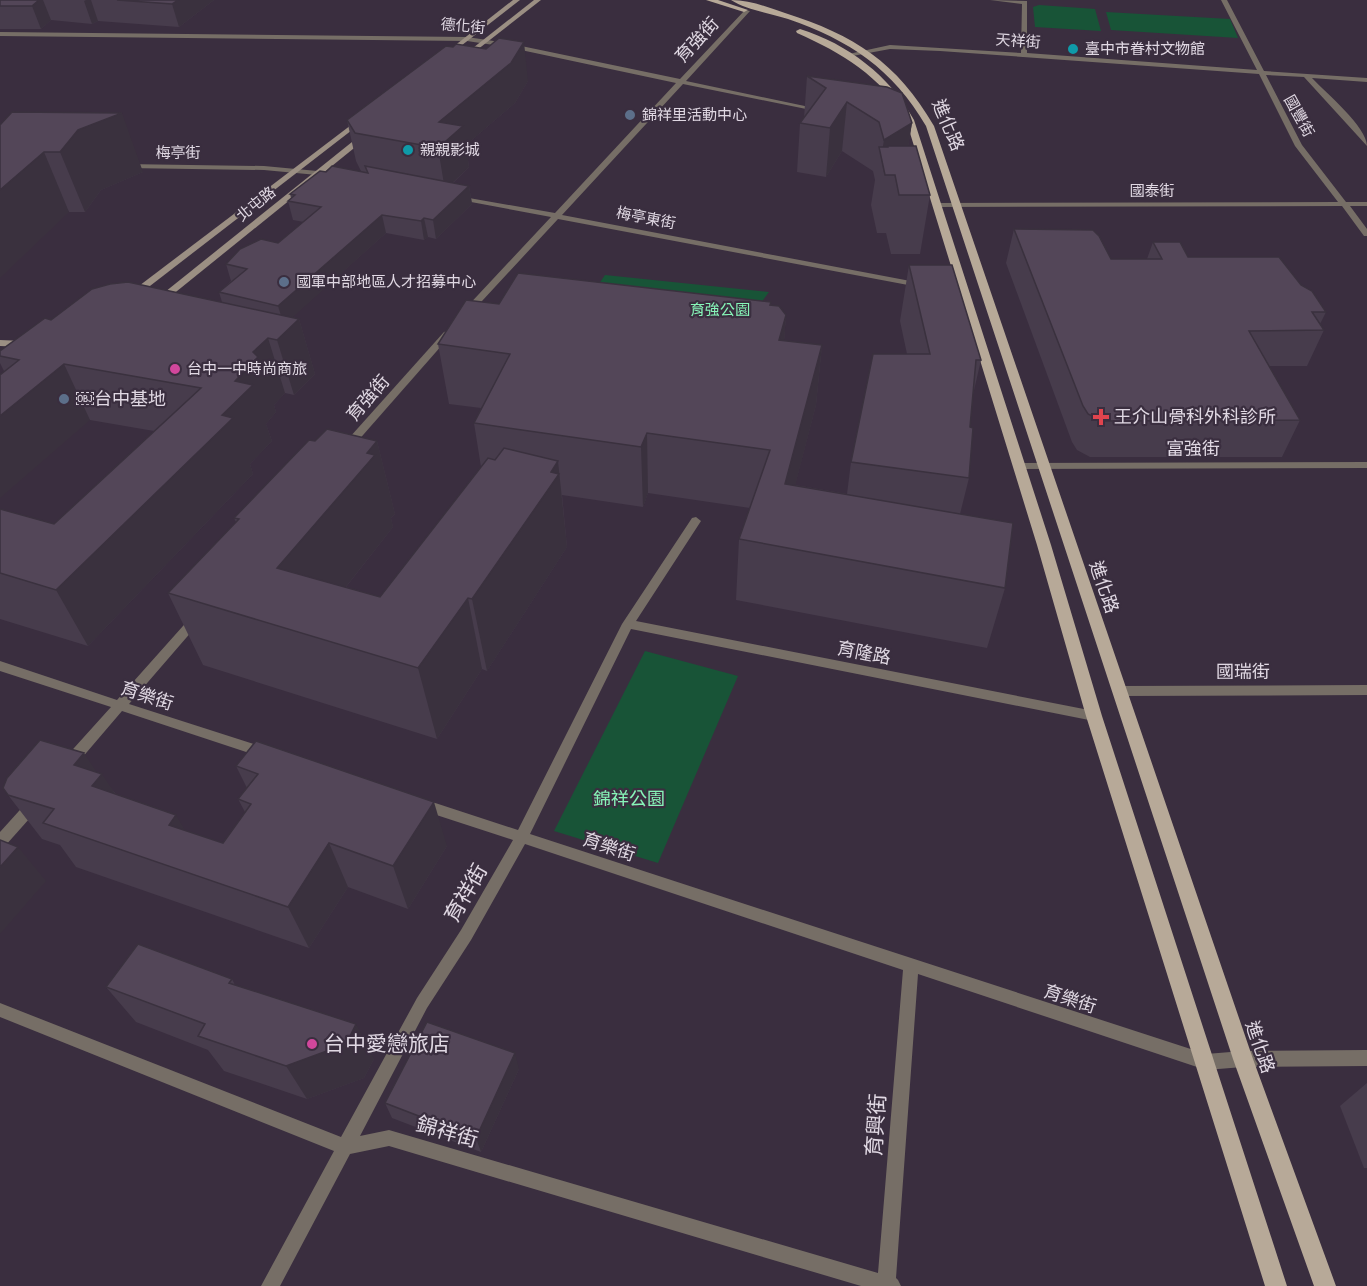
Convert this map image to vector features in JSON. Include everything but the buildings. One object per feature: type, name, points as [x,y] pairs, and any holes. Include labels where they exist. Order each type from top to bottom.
[{"type":"main road","points":[[501,13],[509,0]]},
{"type":"main road","points":[[441,58],[517,0]]},
{"type":"main road","points":[[459,62],[535,2],[543,0]]},
{"type":"main road","name":"進化路","points":[[710,0],[794,28],[848,55],[885,83],[904,108],[908,131],[937,205],[960,294],[1048,557],[1094,716],[1276,1286]]},
{"type":"main road","name":"進化路","points":[[735,0],[790,16],[828,31],[865,51],[905,85],[923,110],[958,205],[1042,465],[1243,1059],[1325,1286]]},
{"type":"main road","name":"北屯路","points":[[130,297],[368,115]]},
{"type":"main road","name":"北屯路","points":[[151,307],[369,132]]},
{"type":"main road","points":[[0,343],[32,343],[9,352]]},
{"type":"street","points":[[993,0],[1024,2],[1024,56]]},
{"type":"street","name":"國豐街","points":[[1224,0],[1299,146],[1367,234]]},
{"type":"street","name":"育強街","points":[[335,461],[556,215],[747,11]]},
{"type":"street","name":"德化街","points":[[0,34],[467,39],[825,112]]},
{"type":"street","name":"天祥街","points":[[848,55],[865,51],[905,48],[1367,80]]},
{"type":"street","points":[[1306,76],[1367,144]]},
{"type":"street","name":"梅亭街","points":[[122,166],[264,168],[319,173]]},
{"type":"street","points":[[319,173],[340,175]]},
{"type":"street","name":"梅亭東街","points":[[444,195],[932,288]]},
{"type":"street","name":"國泰街","points":[[937,205],[1367,204]]},
{"type":"street","name":"富強街","points":[[1018,466],[1367,465]]},
{"type":"street","name":"育祥街","points":[[270,1286],[422,1003],[466,935],[522,837],[628,624],[696,521]]},
{"type":"street","points":[[60,774],[204,610]]},
{"type":"street","name":"育隆路","points":[[628,624],[1094,716]]},
{"type":"street","name":"育樂街","points":[[0,666],[277,757]]},
{"type":"street","name":"國瑞街","points":[[1119,691],[1367,690]]},
{"type":"street","points":[[0,842],[38,799]]},
{"type":"street","name":"育樂街","points":[[411,801],[1206,1062]]},
{"type":"street","name":"育興街","points":[[888,1285],[911,966]]},
{"type":"street","points":[[0,1010],[345,1148]]},
{"type":"street","points":[[1206,1062],[1243,1059],[1367,1058]]},
{"type":"street","name":"錦祥街","points":[[345,1148],[389,1138],[888,1285]]},
{"type":"green space","points":[[1039,5],[1095,9],[1101,31],[1035,27],[1033,7]]},
{"type":"green space","points":[[1106,12],[1230,19],[1238,38],[1111,30]]},
{"type":"green space","name":"育強公園","points":[[605,275],[769,292],[737,335],[594,291]]},
{"type":"green space","name":"錦祥公園","points":[[645,651],[738,676],[658,863],[554,831]]},
{"type":"place","name":"臺中市眷村文物館","points":[[1073,49]]},
{"type":"place","name":"錦祥里活動中心","points":[[630,115]]},
{"type":"place","name":"親親影城","points":[[408,150]]},
{"type":"place","name":"國軍中部地區人才招募中心","points":[[284,282]]},
{"type":"place","name":"台中一中時尚商旅","points":[[175,369]]},
{"type":"place","name":"￼台中基地","points":[[64,399]]},
{"type":"place","name":"王介山骨科外科診所","points":[[1101,417]]},
{"type":"place","name":"台中愛戀旅店","points":[[312,1044]]}]
